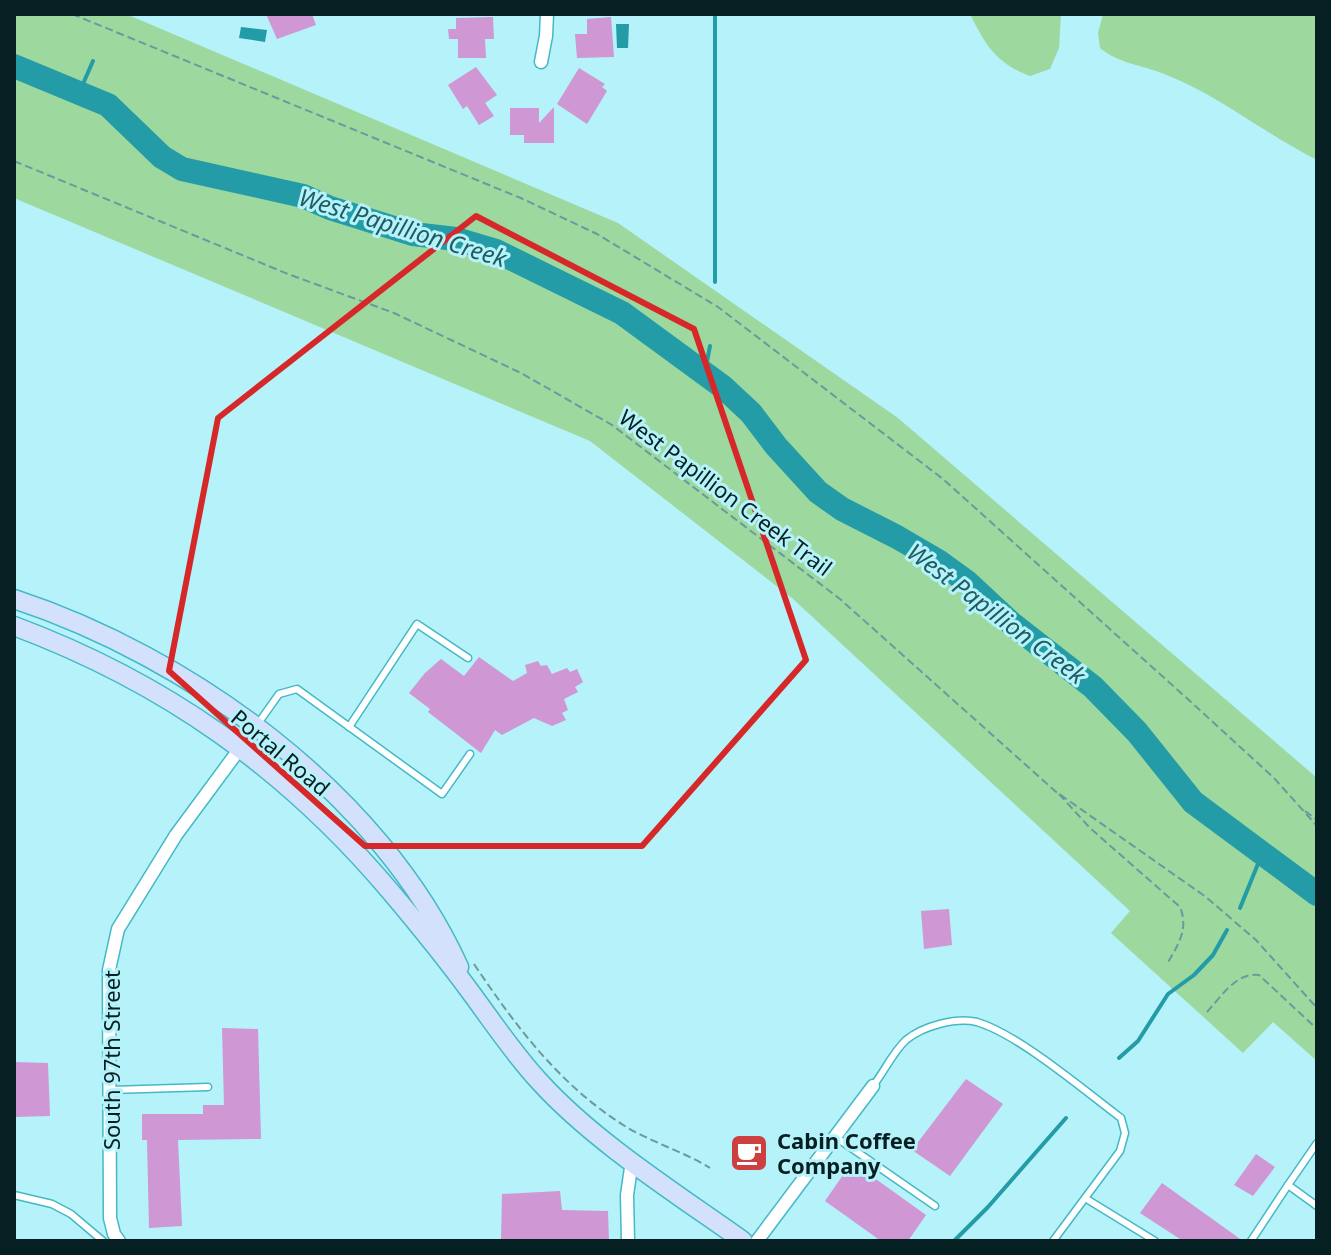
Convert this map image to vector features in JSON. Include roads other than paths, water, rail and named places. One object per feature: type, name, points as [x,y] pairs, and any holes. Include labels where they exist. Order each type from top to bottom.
[{"type":"main road","name":"Portal Road","points":[[14,599],[77,623],[159,664],[255,728],[318,780],[388,853],[425,903],[470,991]]},
{"type":"main road","name":"Portal Road","points":[[14,626],[144,684],[241,748],[296,793],[354,851],[470,991],[510,1048],[540,1082],[572,1113],[632,1161],[743,1241]]},
{"type":"street","points":[[541,62],[547,14]]},
{"type":"street","name":"South 97th Street","points":[[119,1241],[110,1218],[109,970],[118,929],[176,835],[255,728]]},
{"type":"street","points":[[757,1241],[873,1086]]},
{"type":"street","points":[[628,1241],[627,1195],[632,1161]]},
{"type":"lane","points":[[349,727],[417,624],[468,658]]},
{"type":"lane","points":[[255,728],[279,694],[297,689],[442,794],[470,754]]},
{"type":"lane","points":[[873,1086],[906,1040],[929,1028],[951,1022],[973,1021],[996,1029],[1121,1118],[1125,1133],[1120,1151],[1053,1241]]},
{"type":"lane","points":[[111,1090],[208,1087]]},
{"type":"lane","points":[[834,1136],[935,1206]]},
{"type":"lane","points":[[1251,1241],[1317,1143]]},
{"type":"lane","points":[[1288,1185],[1317,1206]]},
{"type":"lane","points":[[14,1195],[52,1204],[71,1214],[103,1241]]},
{"type":"lane","points":[[1085,1198],[1155,1241]]},
{"type":"water","points":[[616,24],[629,24],[628,48],[617,48]]},
{"type":"water","points":[[241,27],[267,30],[265,42],[239,38]]},
{"type":"waterway","points":[[715,14],[715,282]]},
{"type":"waterway","points":[[79,93],[93,61]]},
{"type":"waterway","name":"West Papillion Creek","points":[[14,66],[108,105],[162,157],[182,169],[303,196],[330,208],[413,234],[456,239],[496,251],[622,313],[723,387],[751,413],[818,492],[842,509],[938,561],[1093,687],[1137,732],[1193,802],[1317,894]]},
{"type":"waterway","points":[[705,372],[710,346]]},
{"type":"waterway","points":[[1240,908],[1262,854]]},
{"type":"waterway","points":[[1119,1058],[1138,1041],[1168,994],[1194,975],[1213,955],[1227,930]]},
{"type":"waterway","points":[[954,1241],[1066,1118]]},
{"type":"place","name":"Cabin Coffee Company","points":[[749,1153]]}]
